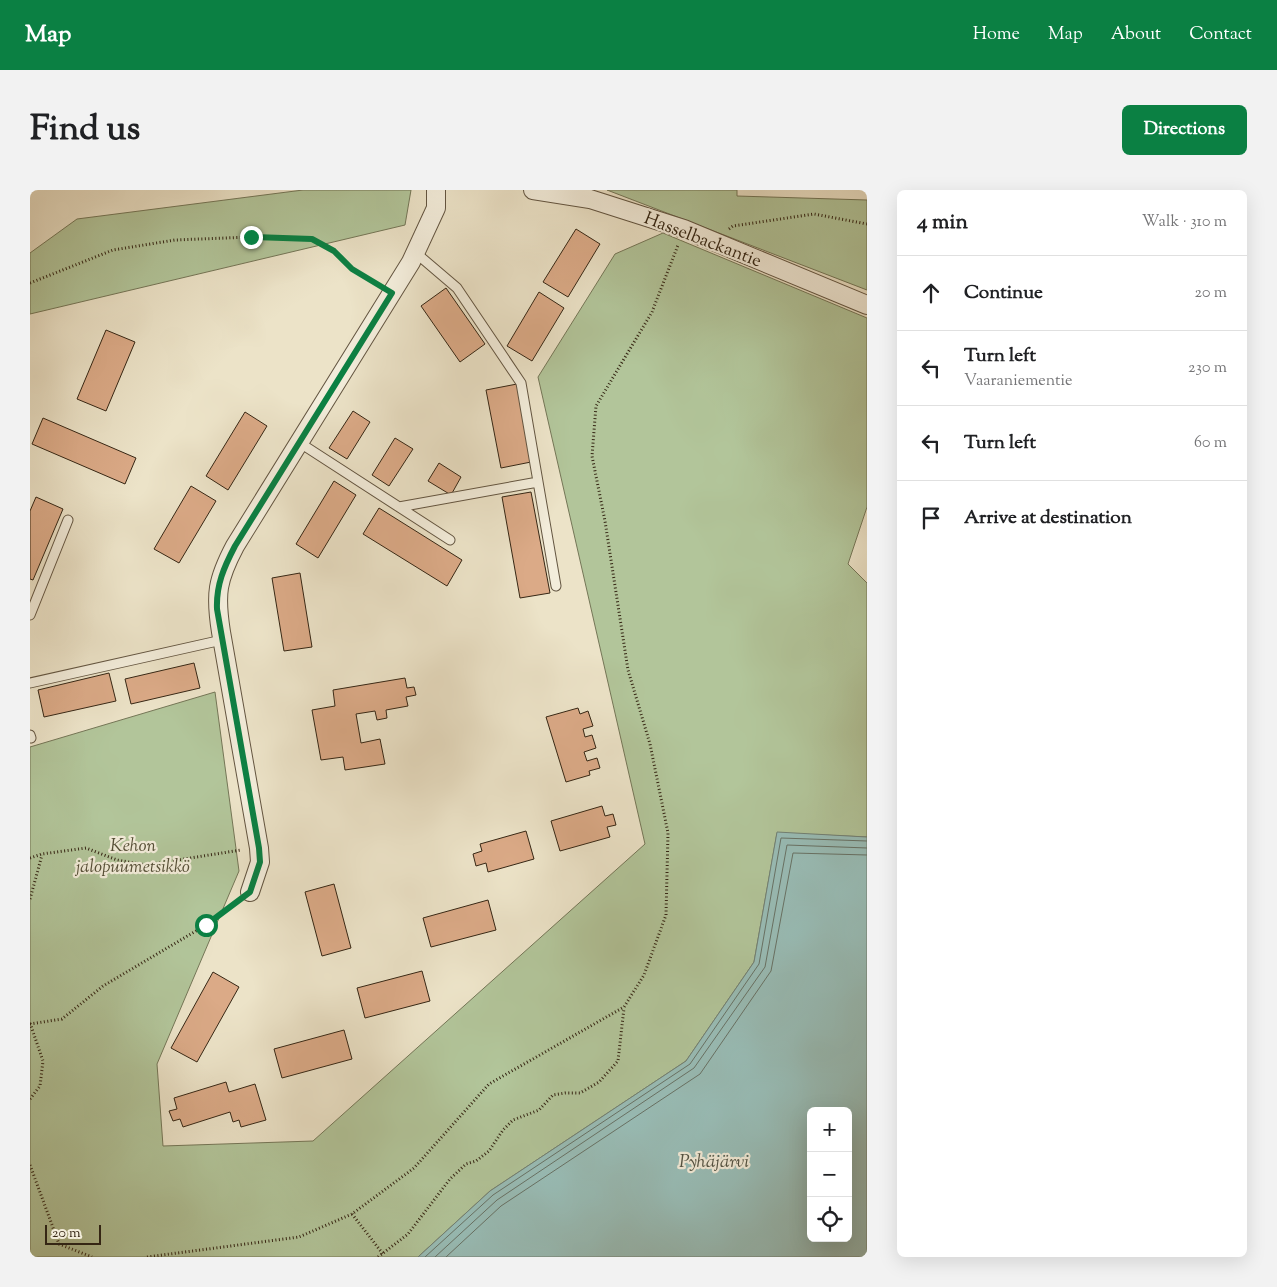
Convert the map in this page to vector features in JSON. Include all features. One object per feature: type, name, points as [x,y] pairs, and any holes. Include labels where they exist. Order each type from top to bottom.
[{"type":"street","points":[[250,892],[260,862],[259,848],[222,640],[217,596],[224,567],[235,546],[416,253],[436,208],[436,190]]},
{"type":"street","name":"Hasselbackantie","points":[[533,190],[590,199],[684,229],[867,305]]},
{"type":"lane","points":[[416,253],[457,288],[521,383],[556,586]]},
{"type":"lane","points":[[300,443],[450,540]]},
{"type":"lane","points":[[399,507],[538,482]]},
{"type":"lane","points":[[30,615],[68,520]]},
{"type":"lane","points":[[30,683],[222,640]]},
{"type":"path","points":[[712,241],[733,226],[814,214],[867,224]]},
{"type":"path","points":[[378,1257],[408,1234],[456,1174],[466,1164],[476,1161],[489,1151],[503,1130],[513,1120],[539,1110],[553,1095],[580,1093],[599,1082],[618,1061],[624,1007],[644,975],[666,915],[668,832],[650,744],[626,662],[605,521],[592,456],[596,406],[652,312],[684,229]]},
{"type":"path","points":[[30,283],[114,250],[175,240],[279,237],[312,239],[334,251],[352,269],[392,293]]},
{"type":"path","points":[[30,858],[42,854],[86,848],[117,860],[146,865],[259,848]]},
{"type":"path","points":[[30,899],[42,854]]},
{"type":"path","points":[[30,1100],[40,1086],[43,1061],[30,1023],[62,1019],[104,986],[206,925],[250,892]]},
{"type":"path","points":[[147,1257],[299,1237],[352,1214],[414,1168],[489,1084],[624,1007]]},
{"type":"path","points":[[30,1165],[59,1244],[92,1257]]},
{"type":"path","points":[[352,1214],[383,1254]]},
{"type":"green space","points":[[303,190],[411,190],[405,225],[30,314],[30,253],[77,219]]},
{"type":"green space","points":[[607,190],[737,190],[737,196],[867,200],[867,290]]},
{"type":"green space","name":"Kehon jalopuumetsikkö","points":[[663,233],[867,318],[867,507],[848,564],[867,583],[867,837],[777,833],[754,962],[686,1061],[490,1191],[418,1257],[30,1257],[30,747],[215,692],[239,871],[157,1064],[163,1146],[313,1141],[645,844],[538,377],[615,254]]},
{"type":"water","name":"Pyhäjärvi","points":[[777,832],[867,837],[867,1257],[418,1257],[490,1191],[686,1061],[754,962]]},
{"type":"building","points":[[576,229],[600,244],[568,297],[543,282]]},
{"type":"building","points":[[446,288],[485,344],[460,362],[421,306]]},
{"type":"building","points":[[539,292],[564,308],[532,361],[507,346]]},
{"type":"building","points":[[106,330],[135,342],[106,411],[77,399]]},
{"type":"building","points":[[517,384],[531,462],[501,468],[486,390]]},
{"type":"building","points":[[353,411],[370,422],[347,459],[329,448]]},
{"type":"building","points":[[245,412],[267,426],[228,490],[206,476]]},
{"type":"building","points":[[43,418],[136,458],[125,484],[32,444]]},
{"type":"building","points":[[395,438],[413,449],[389,486],[372,475]]},
{"type":"building","points":[[439,463],[461,477],[451,495],[428,481]]},
{"type":"building","points":[[334,481],[356,495],[318,558],[296,544]]},
{"type":"building","points":[[191,486],[216,501],[179,563],[154,549]]},
{"type":"building","points":[[531,492],[550,593],[520,598],[502,497]]},
{"type":"building","points":[[36,497],[63,509],[33,580],[30,579],[30,511]]},
{"type":"building","points":[[379,508],[462,560],[447,586],[363,534]]},
{"type":"building","points":[[300,573],[312,647],[284,651],[272,578]]},
{"type":"building","points":[[194,663],[200,688],[131,704],[125,679]]},
{"type":"building","points":[[109,673],[116,701],[44,717],[38,690]]},
{"type":"building","points":[[405,678],[407,688],[414,687],[416,695],[406,697],[408,706],[386,710],[387,718],[377,720],[375,711],[356,714],[361,743],[380,739],[385,764],[345,770],[343,757],[321,760],[312,710],[335,706],[333,690]]},
{"type":"building","points":[[578,708],[580,714],[588,711],[593,726],[583,729],[585,737],[592,735],[596,748],[584,752],[587,761],[597,758],[600,768],[589,771],[590,775],[566,782],[546,717]]},
{"type":"building","points":[[602,806],[605,816],[613,814],[616,825],[607,827],[610,837],[560,851],[551,821]]},
{"type":"building","points":[[526,831],[534,859],[488,872],[486,863],[476,866],[473,854],[482,851],[480,844]]},
{"type":"building","points":[[334,884],[351,948],[322,956],[305,892]]},
{"type":"building","points":[[488,900],[496,930],[431,947],[423,918]]},
{"type":"building","points":[[422,971],[430,1001],[365,1018],[357,988]]},
{"type":"building","points":[[213,972],[239,987],[197,1062],[171,1048]]},
{"type":"building","points":[[344,1030],[352,1059],[282,1078],[274,1049]]},
{"type":"building","points":[[226,1082],[229,1092],[255,1084],[266,1120],[241,1127],[239,1120],[233,1122],[230,1112],[183,1127],[180,1119],[173,1121],[169,1111],[177,1109],[174,1098]]},
{"type":"route","points":[[206,925],[250,892],[260,862],[217,609],[219,583],[224,567],[235,546],[392,293],[352,269],[334,251],[312,239],[251,237]]}]
